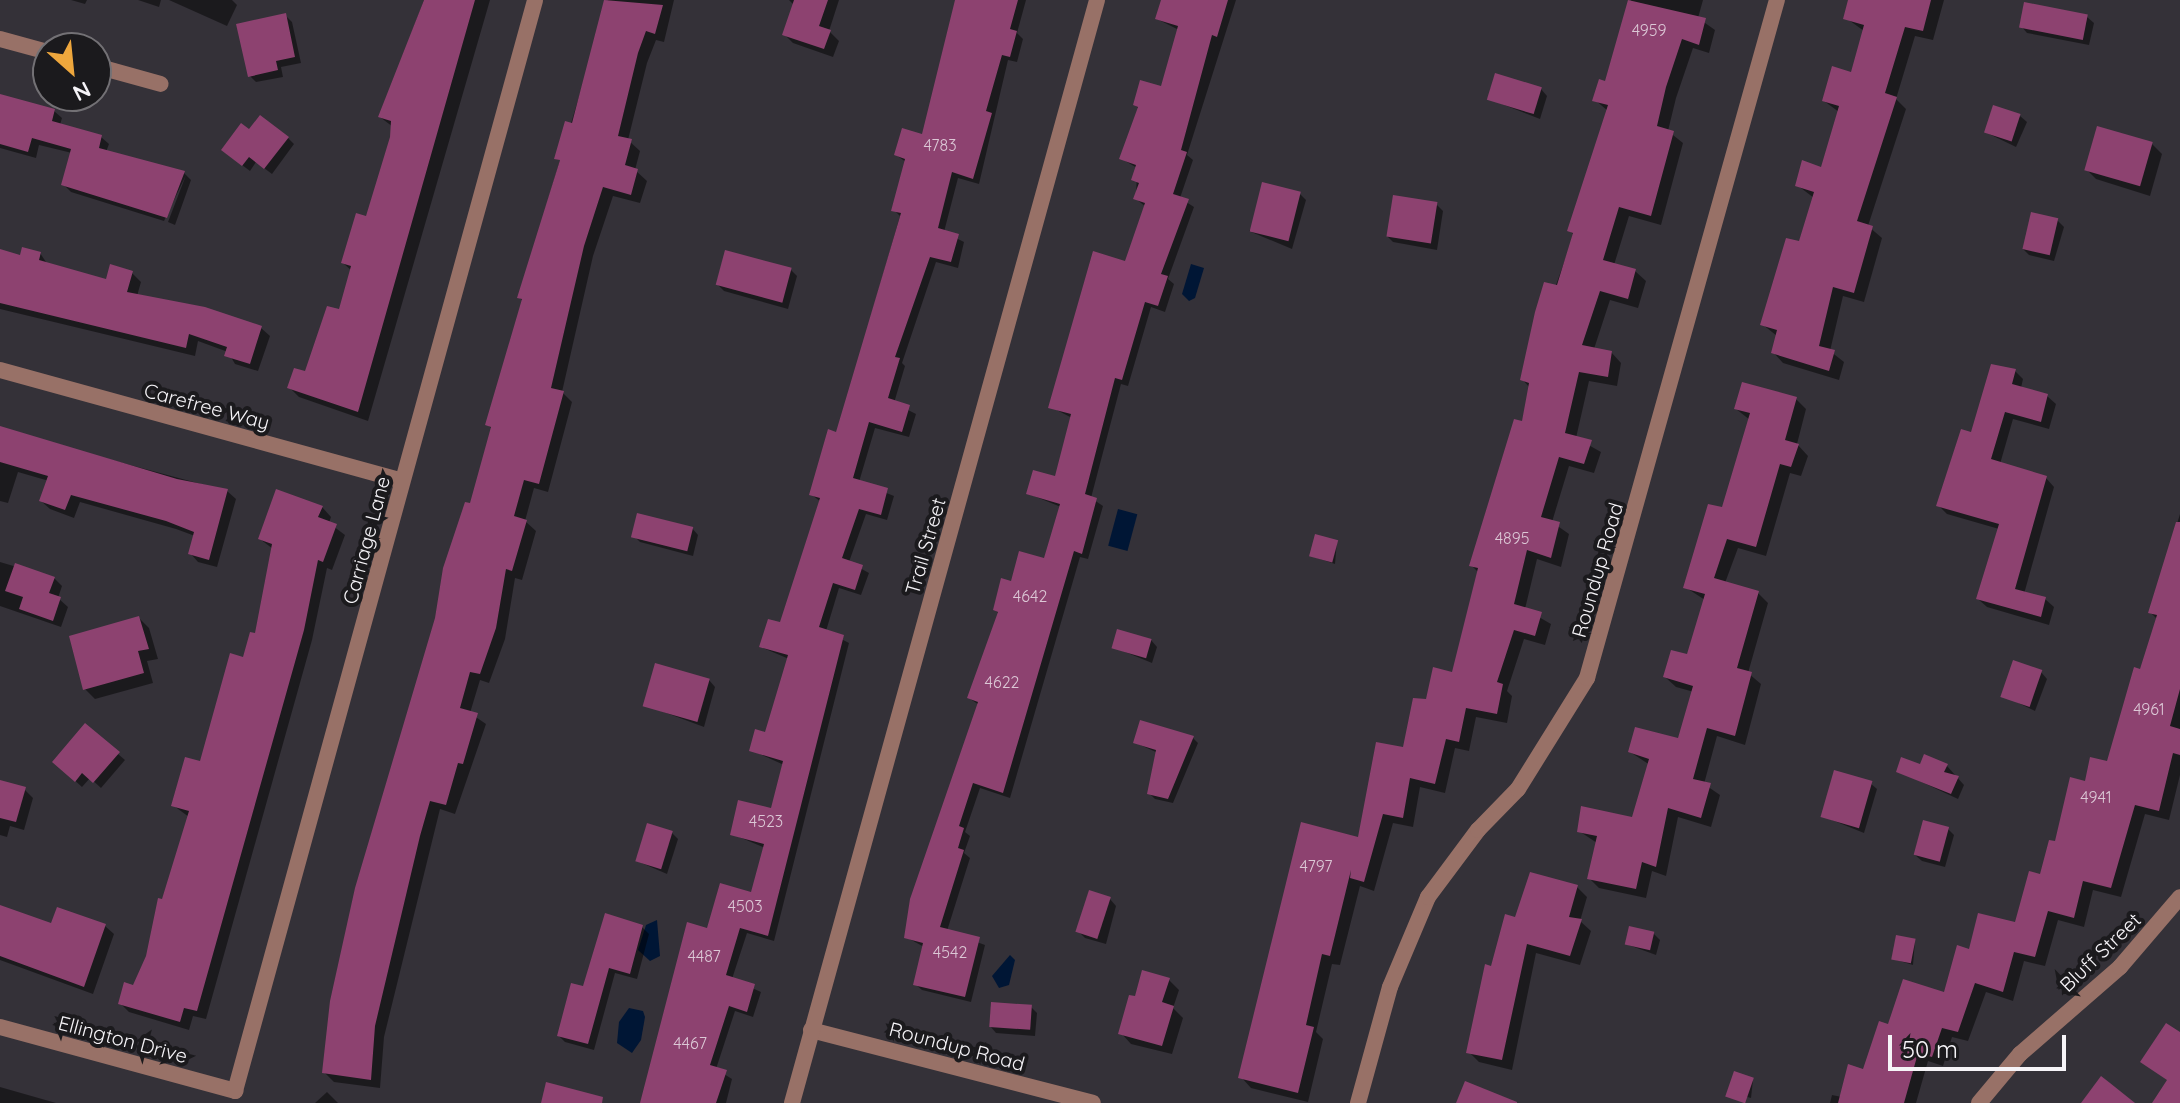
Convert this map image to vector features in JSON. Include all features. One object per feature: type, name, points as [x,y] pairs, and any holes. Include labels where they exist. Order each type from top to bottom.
[{"type":"street","name":"Carriage Lane","points":[[235,1091],[535,0]]},
{"type":"street","name":"Trail Street","points":[[792,1103],[1097,0]]},
{"type":"street","name":"Roundup Road","points":[[1358,1103],[1390,987],[1428,897],[1478,830],[1518,789],[1587,678],[1777,0]]},
{"type":"street","points":[[0,39],[32,48]]},
{"type":"street","points":[[112,70],[161,84]]},
{"type":"street","name":"Carefree Way","points":[[0,370],[402,481]]},
{"type":"street","name":"Bluff Street","points":[[1979,1103],[2020,1054],[2120,967],[2180,897]]},
{"type":"street","name":"Ellington Drive","points":[[0,1027],[235,1091]]},
{"type":"street","name":"Roundup Road","points":[[811,1030],[1093,1103]]},
{"type":"water","points":[[1191,264],[1204,268],[1195,298],[1189,301],[1182,294]]},
{"type":"water","points":[[1118,509],[1137,514],[1127,551],[1108,546]]},
{"type":"water","points":[[657,920],[660,956],[650,961],[638,950],[646,925]]},
{"type":"water","points":[[1010,955],[1015,960],[1009,985],[999,988],[992,976]]},
{"type":"water","points":[[629,1008],[643,1011],[645,1017],[641,1040],[632,1053],[617,1043],[619,1022]]},
{"type":"building","points":[[424,0],[475,0],[358,412],[287,388],[294,368],[305,371],[327,306],[339,309],[351,266],[341,263],[356,213],[366,216],[390,137],[391,121],[378,117]]},
{"type":"building","points":[[604,0],[663,5],[655,34],[646,31],[638,53],[618,136],[632,139],[625,165],[638,169],[631,195],[603,187],[584,246],[551,388],[564,391],[539,484],[524,480],[514,516],[527,520],[512,571],[506,569],[496,628],[480,674],[470,672],[460,708],[478,713],[463,764],[458,763],[446,805],[430,801],[420,836],[375,1026],[371,1080],[322,1073],[330,1001],[355,888],[435,618],[443,568],[465,502],[470,503],[491,427],[485,425],[522,299],[517,298],[560,160],[554,159],[565,121],[572,123]]},
{"type":"building","points":[[794,0],[828,0],[819,26],[831,30],[824,49],[782,35]]},
{"type":"building","points":[[955,0],[1018,0],[1010,29],[1017,31],[1010,57],[1002,55],[986,111],[992,113],[973,179],[952,172],[938,228],[959,234],[951,262],[930,257],[895,357],[900,358],[888,398],[910,405],[902,432],[869,422],[853,478],[888,488],[881,515],[859,509],[842,558],[863,565],[855,590],[833,583],[819,627],[844,635],[768,936],[740,928],[726,975],[755,984],[747,1012],[729,1006],[710,1065],[727,1070],[716,1103],[640,1103],[687,922],[707,928],[720,883],[751,892],[764,844],[730,835],[738,800],[771,808],[783,761],[749,751],[755,729],[765,732],[788,655],[759,647],[768,619],[780,622],[820,498],[809,495],[828,429],[836,432],[901,213],[891,211],[905,159],[894,155],[902,128],[922,134]]},
{"type":"building","points":[[1161,0],[1228,0],[1217,37],[1212,35],[1181,150],[1187,152],[1173,194],[1189,199],[1161,274],[1168,276],[1158,306],[1145,302],[1122,380],[1115,378],[1085,494],[1097,498],[1082,554],[1074,551],[1003,793],[973,783],[959,826],[964,828],[958,848],[964,850],[940,927],[980,937],[965,997],[913,985],[923,943],[904,938],[910,899],[978,702],[967,698],[998,612],[993,610],[1001,578],[1011,581],[1019,551],[1044,558],[1060,504],[1026,494],[1033,470],[1055,476],[1071,414],[1048,408],[1093,251],[1125,261],[1145,203],[1133,199],[1139,183],[1131,180],[1136,165],[1119,159],[1138,107],[1133,105],[1140,80],[1161,86],[1178,26],[1155,19]]},
{"type":"building","points":[[1628,0],[1706,18],[1699,45],[1682,39],[1666,87],[1657,126],[1674,131],[1651,216],[1619,207],[1603,260],[1636,269],[1628,299],[1600,291],[1582,345],[1612,351],[1608,377],[1579,372],[1565,433],[1592,440],[1584,464],[1559,457],[1541,517],[1560,522],[1551,558],[1527,550],[1514,604],[1542,612],[1535,636],[1514,630],[1497,682],[1503,684],[1497,714],[1466,708],[1459,742],[1446,739],[1435,784],[1410,778],[1403,818],[1383,814],[1364,882],[1350,878],[1351,870],[1330,956],[1322,954],[1306,1025],[1314,1027],[1298,1093],[1238,1078],[1301,822],[1358,837],[1376,742],[1403,747],[1413,698],[1426,699],[1433,667],[1452,672],[1478,568],[1469,566],[1514,419],[1522,421],[1529,383],[1520,380],[1535,312],[1544,282],[1557,285],[1573,233],[1567,231],[1608,105],[1592,101],[1599,79],[1605,81]]},
{"type":"building","points":[[1848,0],[1931,0],[1923,31],[1905,27],[1885,93],[1897,97],[1857,221],[1873,226],[1854,293],[1833,287],[1819,346],[1835,350],[1829,371],[1771,353],[1777,330],[1760,325],[1786,238],[1799,241],[1814,192],[1795,186],[1802,160],[1821,167],[1839,106],[1822,101],[1832,66],[1851,72],[1864,25],[1843,19]]},
{"type":"building","points":[[2024,2],[2088,14],[2083,40],[2019,28]]},
{"type":"building","points":[[286,13],[295,57],[276,61],[278,70],[248,77],[236,24]]},
{"type":"building","points":[[1495,73],[1542,87],[1534,114],[1487,100]]},
{"type":"building","points":[[0,94],[32,103],[32,112],[54,112],[52,121],[102,135],[99,148],[185,171],[167,218],[61,185],[71,149],[32,138],[28,152],[0,144]]},
{"type":"building","points":[[1993,105],[2021,114],[2012,142],[1984,133]]},
{"type":"building","points":[[260,115],[289,137],[264,169],[249,157],[242,166],[221,150],[241,123],[249,129]]},
{"type":"building","points":[[2097,126],[2153,142],[2140,186],[2084,170]]},
{"type":"building","points":[[1262,182],[1301,192],[1288,241],[1250,231]]},
{"type":"building","points":[[1393,195],[1437,202],[1431,244],[1386,236]]},
{"type":"building","points":[[2031,212],[2058,218],[2050,255],[2022,249]]},
{"type":"building","points":[[22,247],[41,252],[39,260],[106,279],[110,264],[133,271],[127,292],[205,307],[262,326],[250,364],[224,356],[227,347],[189,334],[186,348],[0,303],[0,249],[20,255]]},
{"type":"building","points":[[725,250],[792,268],[782,303],[716,285]]},
{"type":"building","points":[[1991,364],[2016,369],[2012,384],[2048,394],[2041,422],[2005,412],[1991,459],[2047,476],[2015,589],[2046,597],[2041,617],[1976,599],[1999,524],[1936,506],[1961,429],[1971,432]]},
{"type":"building","points":[[1742,382],[1797,397],[1785,440],[1799,444],[1791,467],[1780,464],[1756,547],[1727,539],[1714,578],[1759,591],[1737,668],[1752,672],[1735,736],[1707,728],[1693,779],[1711,783],[1701,818],[1668,808],[1656,867],[1642,862],[1636,889],[1587,879],[1597,836],[1577,832],[1581,806],[1632,817],[1649,759],[1628,752],[1635,727],[1678,738],[1693,686],[1663,677],[1671,650],[1687,654],[1705,594],[1683,588],[1708,504],[1722,507],[1750,413],[1734,409]]},
{"type":"building","points":[[0,426],[177,479],[228,489],[209,560],[188,554],[194,532],[166,521],[71,495],[65,510],[39,501],[48,476],[0,462]]},
{"type":"building","points":[[276,489],[323,506],[318,517],[337,524],[323,562],[318,560],[304,630],[197,1011],[184,1008],[180,1022],[118,1004],[124,982],[133,985],[146,956],[158,898],[162,899],[189,811],[171,806],[185,757],[200,761],[230,653],[243,657],[250,632],[255,633],[272,544],[258,539]]},
{"type":"building","points":[[637,513],[693,527],[687,551],[631,537]]},
{"type":"building","points":[[2176,522],[2180,522],[2180,689],[2170,726],[2180,729],[2180,755],[2173,753],[2159,811],[2135,805],[2111,888],[2083,881],[2074,918],[2048,911],[2035,957],[2014,952],[2003,992],[1975,983],[1958,1032],[1942,1028],[1932,1057],[1918,1053],[1904,1103],[1838,1103],[1848,1064],[1863,1069],[1879,1021],[1888,1024],[1903,979],[1944,992],[1957,945],[1969,949],[1978,913],[2015,922],[2029,871],[2040,874],[2049,840],[2055,841],[2070,777],[2085,781],[2090,757],[2107,761],[2134,667],[2140,669],[2157,615],[2148,613]]},
{"type":"building","points":[[1315,534],[1338,540],[1332,562],[1309,556]]},
{"type":"building","points":[[15,563],[55,577],[49,593],[61,597],[53,621],[19,609],[23,597],[5,591]]},
{"type":"building","points":[[139,616],[149,649],[138,651],[144,673],[83,690],[69,636]]},
{"type":"building","points":[[1117,629],[1152,639],[1146,658],[1111,648]]},
{"type":"building","points":[[2013,660],[2042,670],[2030,707],[2000,697]]},
{"type":"building","points":[[655,663],[710,679],[697,722],[643,706]]},
{"type":"building","points":[[1140,720],[1194,736],[1168,799],[1147,794],[1156,750],[1133,743]]},
{"type":"building","points":[[85,723],[120,752],[93,783],[82,773],[75,782],[52,762]]},
{"type":"building","points":[[1924,754],[1948,764],[1944,772],[1959,776],[1951,794],[1896,772],[1901,757],[1920,764]]},
{"type":"building","points":[[1834,770],[1872,781],[1859,828],[1820,817]]},
{"type":"building","points":[[0,780],[26,787],[16,822],[0,818]]},
{"type":"building","points":[[1923,820],[1949,827],[1940,862],[1914,855]]},
{"type":"building","points":[[647,823],[673,831],[661,869],[635,861]]},
{"type":"building","points":[[1530,872],[1578,885],[1569,917],[1582,919],[1570,956],[1527,944],[1502,1060],[1466,1053],[1485,964],[1491,966],[1505,914],[1515,917]]},
{"type":"building","points":[[1089,890],[1111,897],[1097,939],[1075,932]]},
{"type":"building","points":[[0,905],[51,923],[57,907],[106,924],[84,987],[0,956]]},
{"type":"building","points":[[605,913],[643,925],[630,974],[609,968],[588,1044],[557,1036],[571,983],[583,986]]},
{"type":"building","points":[[1629,926],[1654,932],[1650,950],[1625,945]]},
{"type":"building","points":[[1896,935],[1916,939],[1911,963],[1891,960]]},
{"type":"building","points":[[1142,970],[1170,978],[1162,1002],[1174,1006],[1162,1046],[1118,1034],[1129,995],[1135,996]]},
{"type":"building","points":[[991,1002],[1032,1005],[1030,1030],[989,1027]]},
{"type":"building","points":[[2166,1023],[2180,1032],[2180,1103],[2152,1103],[2167,1080],[2140,1062]]},
{"type":"building","points":[[1734,1071],[1754,1078],[1745,1103],[1725,1097]]},
{"type":"building","points":[[2101,1076],[2110,1083],[2135,1103],[2081,1103]]},
{"type":"building","points":[[1465,1081],[1517,1102],[1517,1103],[1456,1103]]},
{"type":"building","points":[[546,1082],[603,1097],[602,1103],[541,1103]]}]
